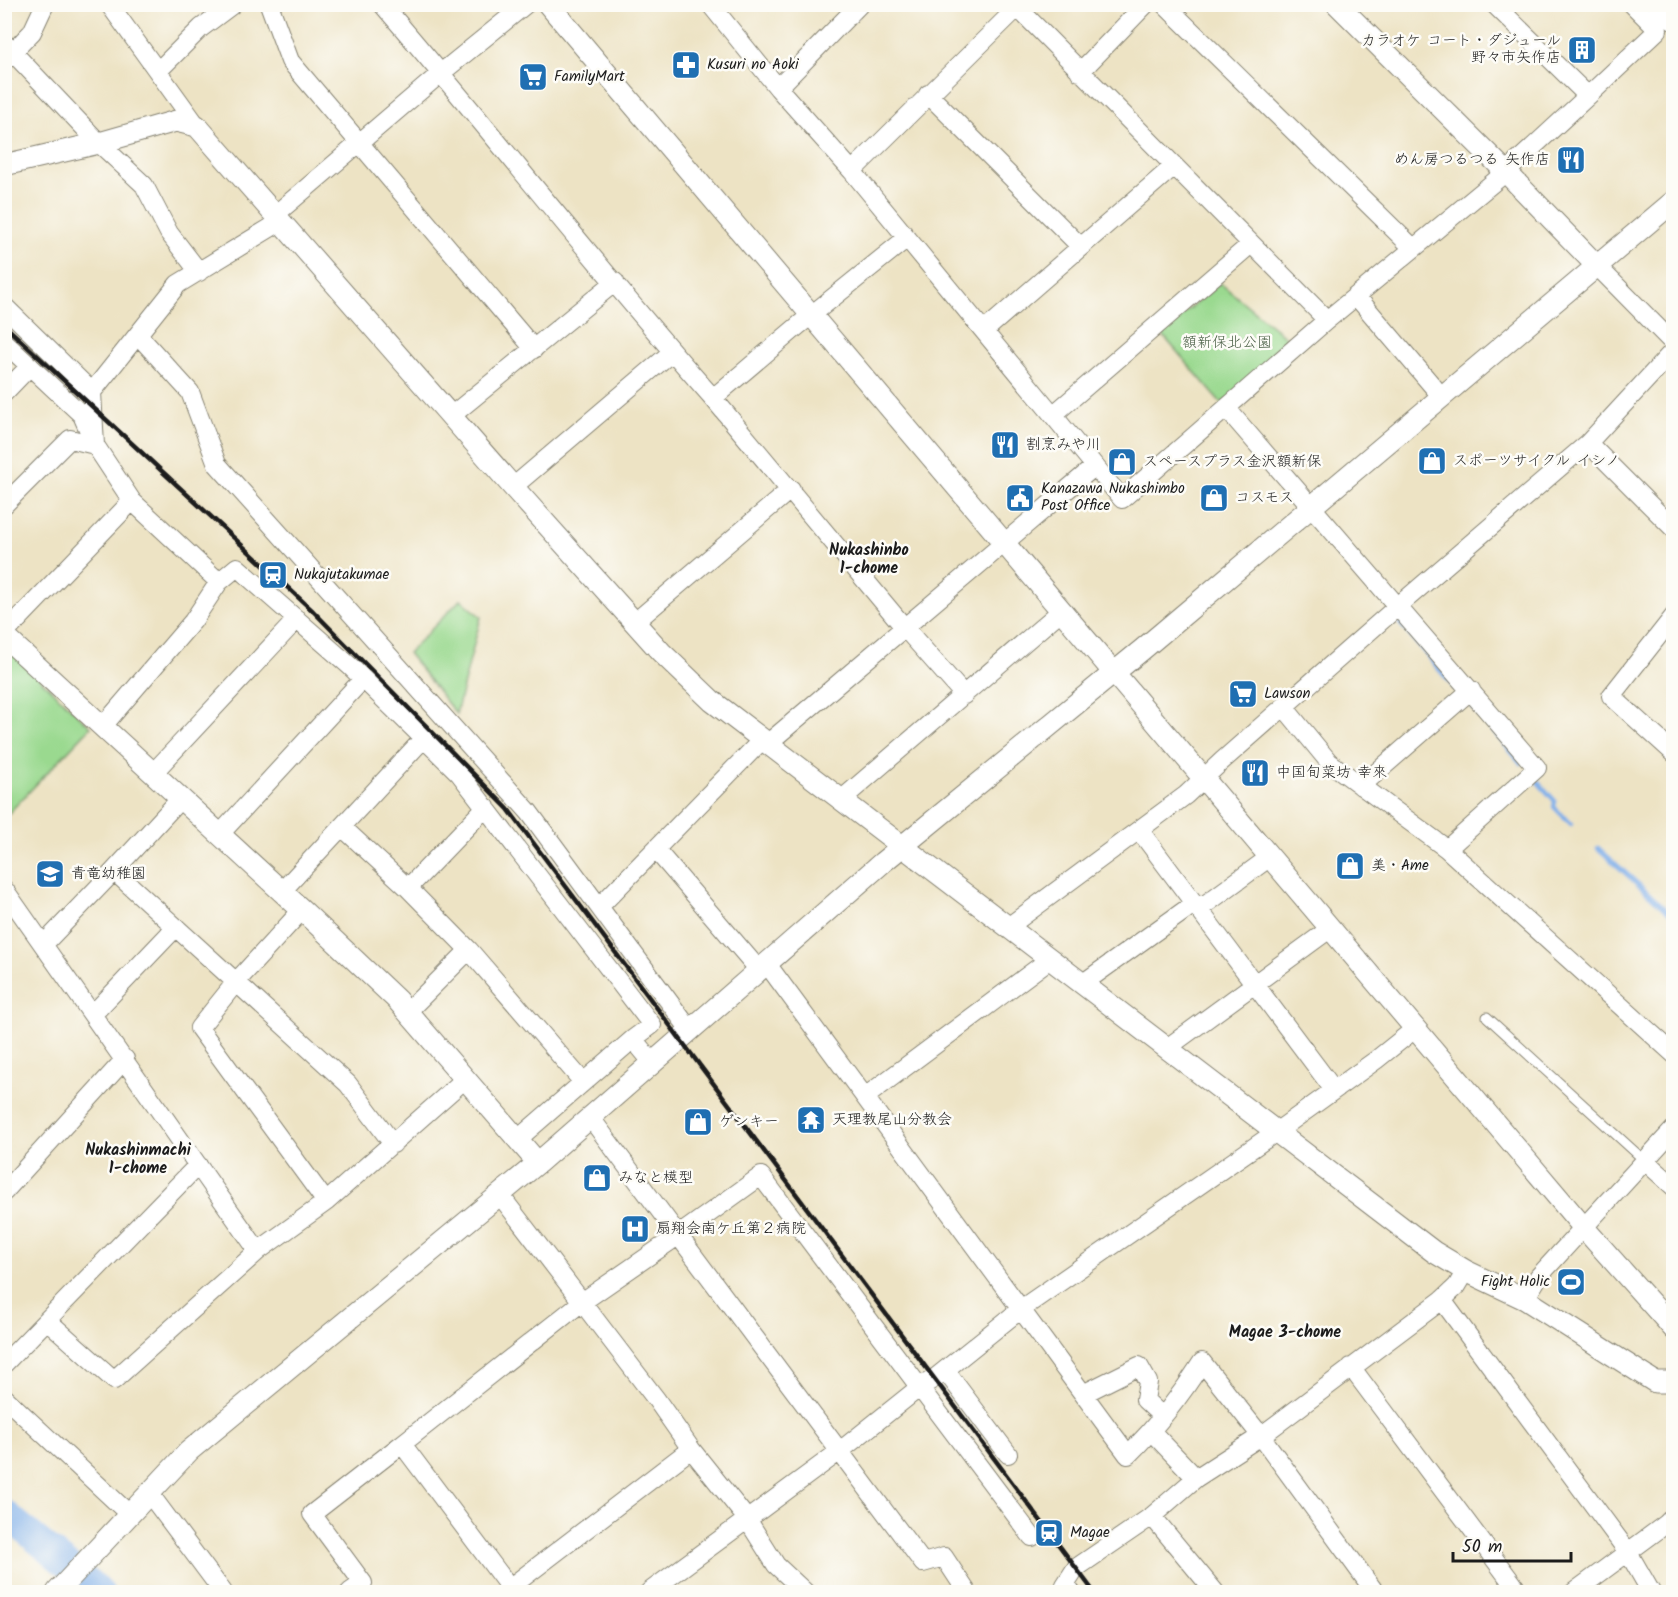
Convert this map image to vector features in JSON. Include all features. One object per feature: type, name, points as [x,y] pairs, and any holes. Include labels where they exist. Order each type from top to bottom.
[{"type":"main road","points":[[1660,4],[1674,18]]},
{"type":"street","points":[[45,4],[32,32],[7,52],[144,185],[169,233],[199,272]]},
{"type":"street","points":[[109,4],[197,126],[513,487],[661,652],[712,701],[1434,1252],[1466,1271],[1525,1299],[1664,1382],[1674,1395]]},
{"type":"street","points":[[158,72],[201,28],[233,4]]},
{"type":"street","points":[[269,4],[290,61],[534,348]]},
{"type":"street","points":[[382,4],[672,352],[714,398],[904,627],[964,695]]},
{"type":"street","points":[[94,445],[93,392],[178,284],[275,225],[276,214],[441,73],[526,4]]},
{"type":"street","points":[[548,4],[1584,1228],[1674,1329]]},
{"type":"street","points":[[710,4],[778,88],[852,171],[1122,499],[1327,321],[1506,172],[1658,30],[1632,4]]},
{"type":"street","points":[[778,88],[860,4]]},
{"type":"street","points":[[1080,72],[1146,4]]},
{"type":"street","points":[[1164,4],[1413,248]]},
{"type":"street","points":[[1337,4],[1674,344]]},
{"type":"street","points":[[1494,4],[1588,96]]},
{"type":"street","points":[[852,171],[1015,6],[1327,321]]},
{"type":"street","points":[[928,94],[1081,247]]},
{"type":"street","points":[[4,165],[99,143],[176,121],[197,126]]},
{"type":"street","points":[[984,331],[1174,166]]},
{"type":"street","points":[[57,1593],[189,1451],[500,1195],[902,846],[1114,672],[1674,201]]},
{"type":"street","points":[[714,398],[907,238]]},
{"type":"street","points":[[1053,415],[1251,244]]},
{"type":"street","points":[[451,416],[615,282]]},
{"type":"street","points":[[1357,297],[1442,397]]},
{"type":"street","points":[[4,306],[93,392]]},
{"type":"street","points":[[138,335],[190,392],[216,464],[529,812],[690,1030]]},
{"type":"street","points":[[4,342],[82,415],[94,445],[132,501],[219,582]]},
{"type":"street","points":[[1008,927],[1186,795],[1397,607],[1588,443],[1674,350]]},
{"type":"street","points":[[513,487],[672,352]]},
{"type":"street","points":[[4,393],[30,366]]},
{"type":"street","points":[[1227,409],[1537,768],[1447,849]]},
{"type":"street","points":[[4,505],[70,439],[94,445]]},
{"type":"street","points":[[1588,443],[1674,529]]},
{"type":"street","points":[[600,906],[765,742],[1095,466]]},
{"type":"street","points":[[635,622],[791,489]]},
{"type":"street","points":[[132,501],[4,635],[282,891],[408,1011],[538,1163]]},
{"type":"street","points":[[103,726],[193,621],[219,582],[237,567],[363,679],[424,738],[459,773],[652,1024],[518,1139]]},
{"type":"street","points":[[841,800],[1062,610]]},
{"type":"street","points":[[1674,616],[1611,696],[1674,753]]},
{"type":"street","points":[[153,773],[297,619]]},
{"type":"street","points":[[220,834],[363,679]]},
{"type":"street","points":[[1361,786],[1471,690]]},
{"type":"street","points":[[1284,707],[1329,762],[1447,849],[1674,1054]]},
{"type":"street","points":[[282,891],[424,738]]},
{"type":"street","points":[[44,944],[181,798]]},
{"type":"street","points":[[408,888],[486,807]]},
{"type":"street","points":[[342,827],[408,888],[469,950],[582,1082]]},
{"type":"street","points":[[1140,831],[1334,1090]]},
{"type":"street","points":[[656,850],[763,967],[865,1097],[1128,1455],[1152,1431],[1183,1392],[1202,1362],[1261,1436],[1375,1593]]},
{"type":"street","points":[[1082,984],[1270,857]]},
{"type":"street","points":[[111,874],[114,871],[348,1084],[393,1144]]},
{"type":"street","points":[[4,889],[258,1251]]},
{"type":"street","points":[[302,910],[236,982],[199,1028],[326,1202]]},
{"type":"street","points":[[93,1014],[176,927]]},
{"type":"street","points":[[1167,1048],[1331,928]]},
{"type":"street","points":[[408,1011],[469,950]]},
{"type":"street","points":[[865,1097],[1050,959]]},
{"type":"street","points":[[649,1593],[840,1451],[1021,1309],[1276,1132],[1416,1028]]},
{"type":"street","points":[[633,1039],[652,1062]]},
{"type":"street","points":[[4,1192],[124,1059]]},
{"type":"street","points":[[48,1321],[114,1380],[258,1251],[326,1202],[465,1079]]},
{"type":"street","points":[[590,1117],[923,1563],[944,1557],[967,1593]]},
{"type":"street","points":[[1525,1299],[1539,1276],[1674,1129]]},
{"type":"street","points":[[1645,1161],[1674,1187]]},
{"type":"street","points":[[4,1364],[198,1165]]},
{"type":"street","points":[[350,1593],[363,1583],[312,1514],[582,1302],[761,1176],[1032,1537]]},
{"type":"street","points":[[500,1195],[656,1399],[691,1449],[747,1519],[776,1565],[806,1593]]},
{"type":"street","points":[[1063,1590],[1076,1568],[1152,1516],[1196,1478],[1261,1436],[1442,1300],[1457,1286],[1466,1271]]},
{"type":"street","points":[[1442,1300],[1628,1552],[1651,1593]]},
{"type":"street","points":[[1083,1394],[1139,1366],[1148,1382],[1145,1400],[1162,1416]]},
{"type":"street","points":[[1351,1367],[1518,1593]]},
{"type":"street","points":[[945,1370],[1008,1454]]},
{"type":"street","points":[[4,1397],[129,1514]]},
{"type":"street","points":[[1152,1431],[1196,1478]]},
{"type":"street","points":[[402,1444],[509,1591],[691,1449]]},
{"type":"street","points":[[149,1494],[222,1593]]},
{"type":"street","points":[[1152,1516],[1215,1593]]},
{"type":"street","points":[[1574,1593],[1671,1523]]},
{"type":"lane","points":[[1487,1017],[1645,1161]]},
{"type":"green space","name":"額新保北公園","points":[[1220,283],[1293,343],[1222,404],[1161,333]]},
{"type":"green space","points":[[461,599],[481,617],[456,714],[408,653]]},
{"type":"green space","points":[[11,652],[91,727],[5,817],[4,659]]},
{"type":"waterway","points":[[1400,623],[1455,688]]},
{"type":"waterway","points":[[1471,705],[1521,763]]},
{"type":"waterway","points":[[1535,779],[1555,801],[1554,807],[1571,824]]},
{"type":"waterway","points":[[1598,848],[1674,917]]},
{"type":"waterway","points":[[4,1513],[100,1592]]},
{"type":"railway","points":[[4,325],[313,611],[508,809],[1094,1592]]},
{"type":"place","name":"カラオケ コート・ダジュール 野々市矢作店","points":[[1582,50]]},
{"type":"place","name":"Kusuri no Aoki","points":[[686,65]]},
{"type":"place","name":"FamilyMart","points":[[533,77]]},
{"type":"place","name":"めん房つるつる 矢作店","points":[[1571,160]]},
{"type":"place","name":"割烹みや川","points":[[1005,445]]},
{"type":"place","name":"スポーツサイクル イシノ","points":[[1432,461]]},
{"type":"place","name":"スペースプラス金沢額新保","points":[[1122,462]]},
{"type":"place","name":"Kanazawa Nukashimbo Post Office","points":[[1020,498]]},
{"type":"place","name":"コスモス","points":[[1214,498]]},
{"type":"place","name":"Nukajutakumae","points":[[273,575]]},
{"type":"place","name":"Lawson","points":[[1243,694]]},
{"type":"place","name":"中国旬菜坊 幸來","points":[[1255,773]]},
{"type":"place","name":"美・Ame","points":[[1350,866]]},
{"type":"place","name":"青竜幼稚園","points":[[50,874]]},
{"type":"place","name":"天理教尾山分教会","points":[[811,1120]]},
{"type":"place","name":"ゲンキー","points":[[698,1122]]},
{"type":"place","name":"みなと模型","points":[[597,1178]]},
{"type":"place","name":"扇翔会南ケ丘第２病院","points":[[635,1229]]},
{"type":"place","name":"Fight Holic","points":[[1571,1282]]},
{"type":"place","name":"Magae","points":[[1049,1533]]},
{"type":"district","name":"Nukashinbo 1-chome","points":[[869,559]]},
{"type":"district","name":"Nukashinmachi 1-chome","points":[[138,1159]]},
{"type":"district","name":"Magae 3-chome","points":[[1285,1332]]}]
